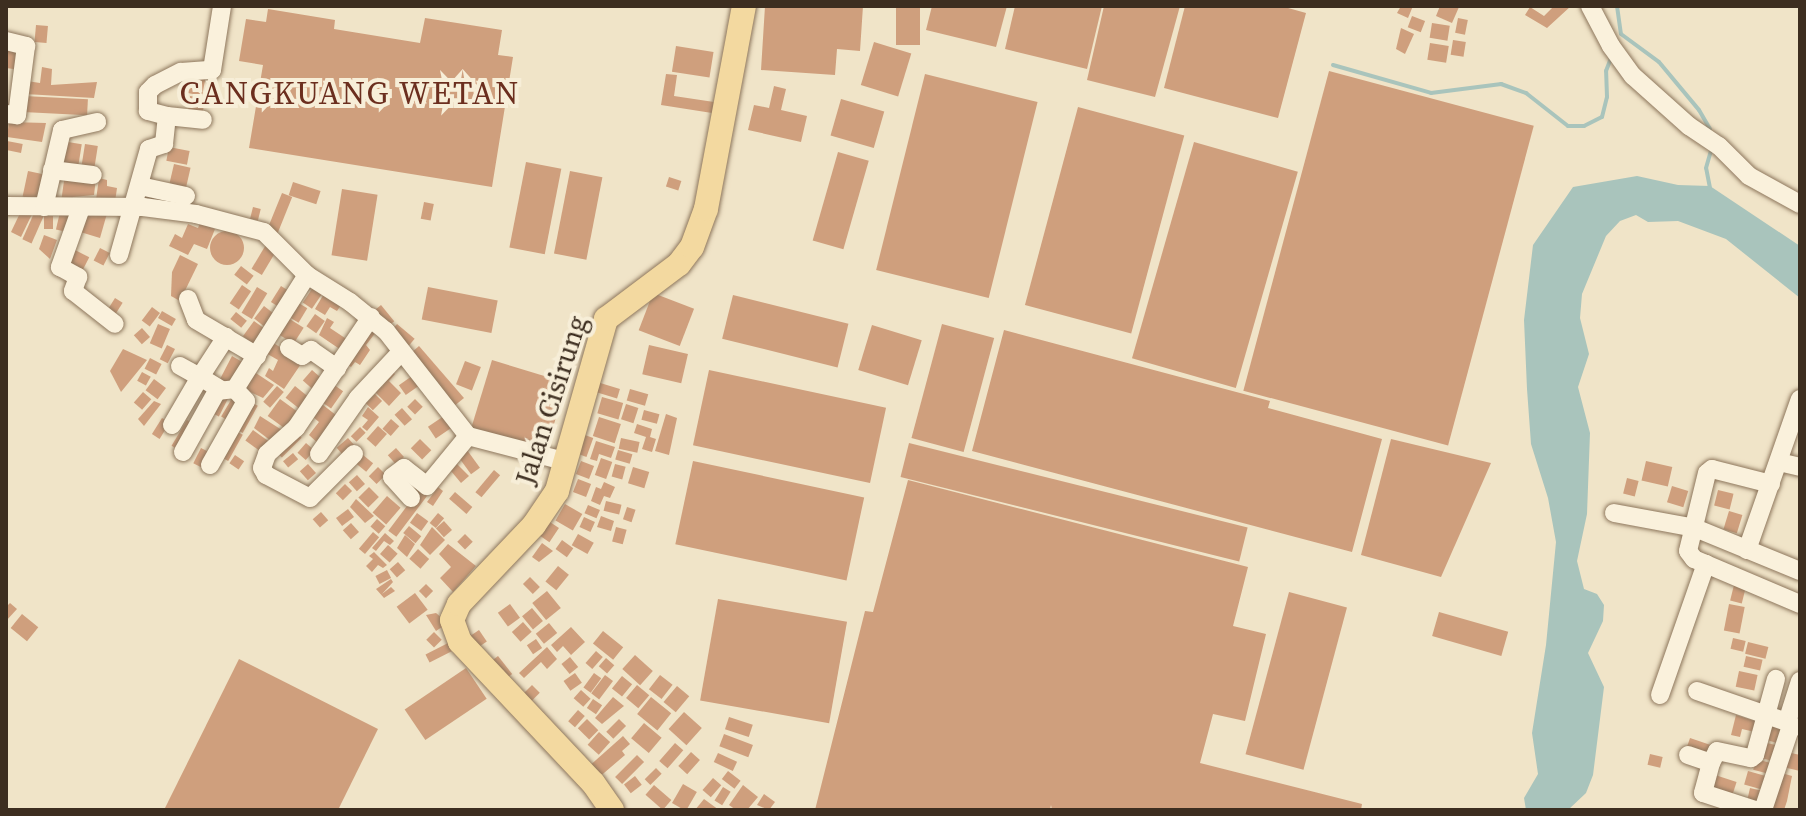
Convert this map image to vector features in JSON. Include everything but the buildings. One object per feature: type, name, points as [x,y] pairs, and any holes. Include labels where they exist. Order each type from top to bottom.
[{"type":"main road","name":"Jalan Cisirung","points":[[612,810],[583,772],[460,642],[452,620],[459,604],[540,516],[557,491],[568,462],[595,348],[606,319],[679,264],[698,233],[744,6]]},
{"type":"street","points":[[1590,6],[1614,51],[1633,76],[1749,176],[1800,204]]},
{"type":"street","points":[[203,120],[148,111],[151,87],[181,72],[212,70],[221,10]]},
{"type":"street","points":[[6,41],[26,46],[17,115],[6,114]]},
{"type":"street","points":[[119,255],[150,147],[164,144],[167,116]]},
{"type":"street","points":[[44,207],[62,130],[97,122]]},
{"type":"street","points":[[52,170],[93,175]]},
{"type":"street","points":[[140,186],[186,196]]},
{"type":"street","points":[[6,206],[135,206],[196,214],[264,232],[307,275],[371,317],[468,436],[568,462]]},
{"type":"street","points":[[81,208],[60,267],[78,277],[73,291],[115,324]]},
{"type":"street","points":[[183,452],[227,389],[257,356],[307,275]]},
{"type":"street","points":[[188,299],[196,320],[257,356]]},
{"type":"street","points":[[354,454],[310,498],[266,475],[262,468],[267,454],[296,428],[371,317]]},
{"type":"street","points":[[172,425],[226,337]]},
{"type":"street","points":[[289,348],[302,356],[311,350],[337,368]]},
{"type":"street","points":[[319,454],[358,398],[401,352]]},
{"type":"street","points":[[180,366],[246,401],[210,465]]},
{"type":"street","points":[[1747,550],[1800,399]]},
{"type":"street","points":[[411,498],[392,477],[404,468],[427,486],[468,436]]},
{"type":"street","points":[[1779,462],[1800,467]]},
{"type":"street","points":[[1771,484],[1712,469],[1704,477],[1688,551],[1706,564],[1800,604]]},
{"type":"street","points":[[1614,513],[1695,528],[1800,571]]},
{"type":"street","points":[[1660,695],[1706,564]]},
{"type":"street","points":[[1755,810],[1703,793],[1717,751],[1753,757],[1776,679]]},
{"type":"street","points":[[1763,810],[1793,726],[1800,681]]},
{"type":"street","points":[[1697,691],[1793,726]]},
{"type":"street","points":[[1688,755],[1711,763]]},
{"type":"water","points":[[1637,176],[1678,185],[1710,186],[1800,246],[1800,298],[1726,239],[1678,221],[1648,222],[1636,215],[1620,221],[1606,236],[1582,294],[1580,318],[1589,354],[1578,387],[1590,433],[1587,514],[1577,561],[1584,589],[1597,594],[1604,605],[1603,621],[1588,653],[1604,687],[1593,775],[1586,793],[1568,810],[1526,810],[1524,798],[1538,774],[1532,733],[1546,645],[1556,542],[1548,498],[1531,444],[1524,320],[1533,245],[1573,187]]},
{"type":"waterway","points":[[204,6],[218,6]]},
{"type":"waterway","points":[[1617,6],[1621,34],[1659,62],[1699,110],[1710,129]]},
{"type":"waterway","points":[[1333,65],[1431,93],[1501,84],[1526,93],[1568,126],[1584,126],[1602,117],[1607,97],[1606,71],[1611,58]]},
{"type":"waterway","points":[[1710,188],[1706,168],[1711,150]]},
{"type":"district","name":"CANGKUANG WETAN","points":[[350,93]]}]
